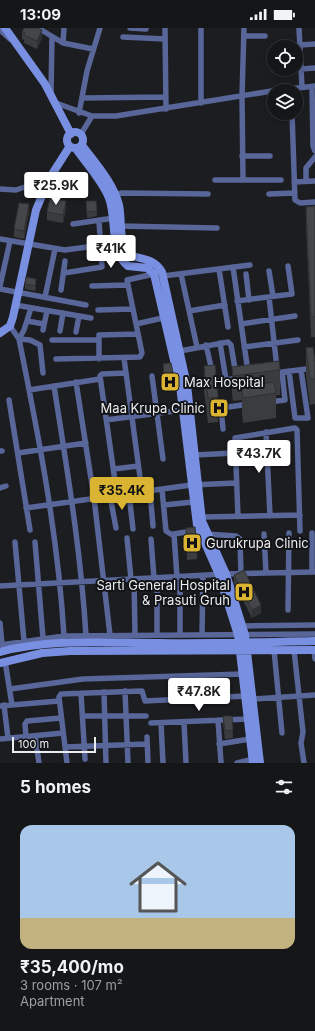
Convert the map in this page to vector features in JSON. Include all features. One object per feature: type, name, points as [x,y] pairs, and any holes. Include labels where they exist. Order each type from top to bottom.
[{"type":"street","points":[[4,28],[51,94],[71,134]]},
{"type":"street","points":[[38,28],[63,43],[93,49]]},
{"type":"street","points":[[63,43],[64,28]]},
{"type":"street","points":[[79,113],[93,49],[100,28]]},
{"type":"street","points":[[130,28],[146,29]]},
{"type":"street","points":[[165,28],[166,109]]},
{"type":"street","points":[[201,28],[201,103]]},
{"type":"street","points":[[243,180],[242,96],[244,28]]},
{"type":"street","points":[[299,28],[300,40]]},
{"type":"street","points":[[0,30],[17,46]]},
{"type":"street","points":[[244,36],[265,36]]},
{"type":"street","points":[[51,94],[52,37]]},
{"type":"street","points":[[123,37],[165,39]]},
{"type":"street","points":[[303,45],[315,44]]},
{"type":"street","points":[[303,69],[315,68]]},
{"type":"street","points":[[303,87],[313,86],[315,151]]},
{"type":"street","points":[[56,103],[79,113],[92,116],[116,116],[267,93]]},
{"type":"street","points":[[83,98],[166,97]]},
{"type":"street","points":[[81,134],[92,116]]},
{"type":"street","points":[[292,120],[294,182],[297,202],[315,202]]},
{"type":"street","points":[[81,134],[71,134],[67,140],[76,146],[112,196],[118,227],[125,250],[133,257],[151,260],[158,265],[163,276],[168,317],[184,386],[182,410],[194,485],[202,517],[202,532]]},
{"type":"street","points":[[0,333],[10,326],[16,305],[36,210],[49,179],[76,146],[84,141],[81,134]]},
{"type":"street","points":[[242,156],[270,156]]},
{"type":"street","points":[[306,181],[306,168],[315,157]]},
{"type":"street","points":[[0,191],[16,190],[49,179]]},
{"type":"street","points":[[215,180],[281,180]]},
{"type":"street","points":[[294,182],[315,181]]},
{"type":"street","points":[[112,196],[121,193],[208,194]]},
{"type":"street","points":[[269,194],[295,193]]},
{"type":"street","points":[[112,196],[114,218],[118,227],[117,243],[119,254],[124,263],[128,266],[147,268],[154,274],[180,351],[194,455],[193,502],[202,532],[222,574],[243,626],[243,674],[249,698],[248,719],[250,739],[256,761]]},
{"type":"street","points":[[73,224],[114,218]]},
{"type":"street","points":[[64,272],[102,267],[102,245],[99,221]]},
{"type":"street","points":[[118,227],[217,228]]},
{"type":"street","points":[[0,239],[55,249],[70,250],[117,243]]},
{"type":"street","points":[[0,286],[10,241]]},
{"type":"street","points":[[45,297],[55,249]]},
{"type":"street","points":[[61,290],[65,261]]},
{"type":"street","points":[[163,276],[250,265]]},
{"type":"street","points":[[237,301],[290,294],[292,292],[288,266]]},
{"type":"street","points":[[232,267],[248,377]]},
{"type":"street","points":[[219,269],[228,327]]},
{"type":"street","points":[[223,429],[221,408],[284,400],[274,343],[269,271]]},
{"type":"street","points":[[56,359],[138,358],[142,355],[127,280],[129,278],[154,274]]},
{"type":"street","points":[[181,274],[197,347]]},
{"type":"street","points":[[246,274],[249,300]]},
{"type":"street","points":[[92,286],[127,285]]},
{"type":"street","points":[[0,289],[86,305]]},
{"type":"street","points":[[16,305],[91,318]]},
{"type":"street","points":[[189,311],[225,306]]},
{"type":"street","points":[[19,339],[31,308]]},
{"type":"street","points":[[98,310],[133,309]]},
{"type":"street","points":[[27,321],[43,327],[47,310]]},
{"type":"street","points":[[60,331],[63,313]]},
{"type":"street","points":[[76,332],[79,316]]},
{"type":"street","points":[[241,324],[295,316]]},
{"type":"street","points":[[136,324],[168,317]]},
{"type":"street","points":[[10,326],[19,339],[50,505],[61,583],[64,636]]},
{"type":"street","points":[[99,359],[99,335],[138,334]]},
{"type":"street","points":[[19,339],[30,340],[40,345],[43,373]]},
{"type":"street","points":[[52,340],[99,340]]},
{"type":"street","points":[[244,348],[298,340]]},
{"type":"street","points":[[220,343],[226,380]]},
{"type":"street","points":[[180,351],[206,345],[230,343],[237,378]]},
{"type":"street","points":[[206,345],[214,382]]},
{"type":"street","points":[[124,358],[142,492]]},
{"type":"street","points":[[270,374],[315,368]]},
{"type":"street","points":[[289,371],[295,418],[298,420],[308,418],[301,370]]},
{"type":"street","points":[[117,495],[100,379],[102,374],[126,373]]},
{"type":"street","points":[[152,376],[163,459]]},
{"type":"street","points":[[184,386],[256,376]]},
{"type":"street","points":[[29,390],[100,379]]},
{"type":"street","points":[[76,382],[94,498],[110,635]]},
{"type":"street","points":[[54,386],[73,502],[83,582],[86,636]]},
{"type":"street","points":[[9,400],[30,530]]},
{"type":"street","points":[[106,420],[182,410]]},
{"type":"street","points":[[238,517],[234,440],[236,437],[292,428],[297,430],[300,531]]},
{"type":"street","points":[[266,432],[270,516]]},
{"type":"street","points":[[18,453],[86,443]]},
{"type":"street","points":[[194,455],[235,453]]},
{"type":"street","points":[[114,469],[138,466]]},
{"type":"street","points":[[26,508],[194,485],[236,483]]},
{"type":"street","points":[[0,488],[6,486]]},
{"type":"street","points":[[162,489],[166,531],[174,536]]},
{"type":"street","points":[[150,491],[153,526]]},
{"type":"street","points":[[129,494],[133,529]]},
{"type":"street","points":[[110,496],[116,528]]},
{"type":"street","points":[[164,505],[193,502]]},
{"type":"street","points":[[202,517],[300,515]]},
{"type":"street","points":[[174,536],[175,533],[202,532],[236,536],[240,539],[241,574]]},
{"type":"street","points":[[0,586],[222,574],[314,572],[312,532]]},
{"type":"street","points":[[288,610],[289,533]]},
{"type":"street","points":[[264,534],[266,573]]},
{"type":"street","points":[[174,536],[178,577],[180,635]]},
{"type":"street","points":[[127,538],[132,579],[135,635]]},
{"type":"street","points":[[151,539],[155,578],[157,635]]},
{"type":"street","points":[[15,542],[24,641]]},
{"type":"street","points":[[35,542],[40,584],[43,638]]},
{"type":"street","points":[[222,574],[243,642],[256,761]]},
{"type":"street","points":[[202,635],[203,576]]},
{"type":"street","points":[[0,623],[1,647]]},
{"type":"street","points":[[243,626],[315,625]]},
{"type":"street","points":[[12,705],[10,689],[3,662],[42,654],[243,642],[315,634]]},
{"type":"street","points":[[1,647],[24,641],[64,636],[202,635],[243,642],[274,650],[294,650],[315,647]]},
{"type":"street","points":[[1,647],[65,644],[243,642],[315,647]]},
{"type":"street","points":[[315,647],[315,659]]},
{"type":"street","points":[[274,650],[282,733]]},
{"type":"street","points":[[294,650],[304,763]]},
{"type":"street","points":[[10,689],[79,679],[243,674]]},
{"type":"street","points":[[125,691],[128,763]]},
{"type":"street","points":[[67,763],[59,701],[59,695],[61,694],[142,691],[145,701],[315,695]]},
{"type":"street","points":[[104,692],[106,763]]},
{"type":"street","points":[[81,693],[85,759]]},
{"type":"street","points":[[8,738],[2,706],[59,701]]},
{"type":"street","points":[[83,716],[146,716]]},
{"type":"street","points":[[26,737],[26,721],[61,718]]},
{"type":"street","points":[[151,723],[248,719]]},
{"type":"street","points":[[218,720],[221,763]]},
{"type":"street","points":[[184,722],[186,763]]},
{"type":"street","points":[[161,723],[163,763]]},
{"type":"street","points":[[0,739],[63,733]]},
{"type":"street","points":[[35,736],[38,763]]},
{"type":"street","points":[[147,737],[148,763]]},
{"type":"street","points":[[219,744],[250,739]]},
{"type":"street","points":[[65,746],[147,744]]},
{"type":"street","points":[[237,763],[256,761]]},
{"type":"building","points":[[24,28],[37,28],[42,30],[37,41],[24,35],[25,33],[22,32]]},
{"type":"building","points":[[50,198],[66,201],[63,215],[47,212]]},
{"type":"building","points":[[86,201],[96,201],[97,211],[87,212]]},
{"type":"building","points":[[19,203],[29,204],[24,231],[14,229]]},
{"type":"building","points":[[315,206],[315,317],[311,317],[306,207]]},
{"type":"building","points":[[26,277],[36,279],[35,286],[25,284]]},
{"type":"building","points":[[313,347],[315,379],[310,379],[306,348]]},
{"type":"building","points":[[279,361],[280,370],[233,376],[232,367]]},
{"type":"building","points":[[171,363],[175,382],[165,383],[163,364]]},
{"type":"building","points":[[215,365],[218,397],[208,398],[204,366]]},
{"type":"building","points":[[274,382],[276,393],[243,398],[242,387]]},
{"type":"building","points":[[195,527],[197,551],[187,552],[186,528]]},
{"type":"building","points":[[244,570],[261,605],[252,610],[234,575]]},
{"type":"building","points":[[223,716],[232,716],[233,730],[225,731]]},
{"type":"place","name":"Max Hospital","points":[[170,382]]},
{"type":"place","name":"Maa Krupa Clinic","points":[[219,408]]},
{"type":"place","name":"Gurukrupa Clinic","points":[[192,543]]},
{"type":"place","name":"Sarti General Hospital & Prasuti Gruh","points":[[244,592]]}]
